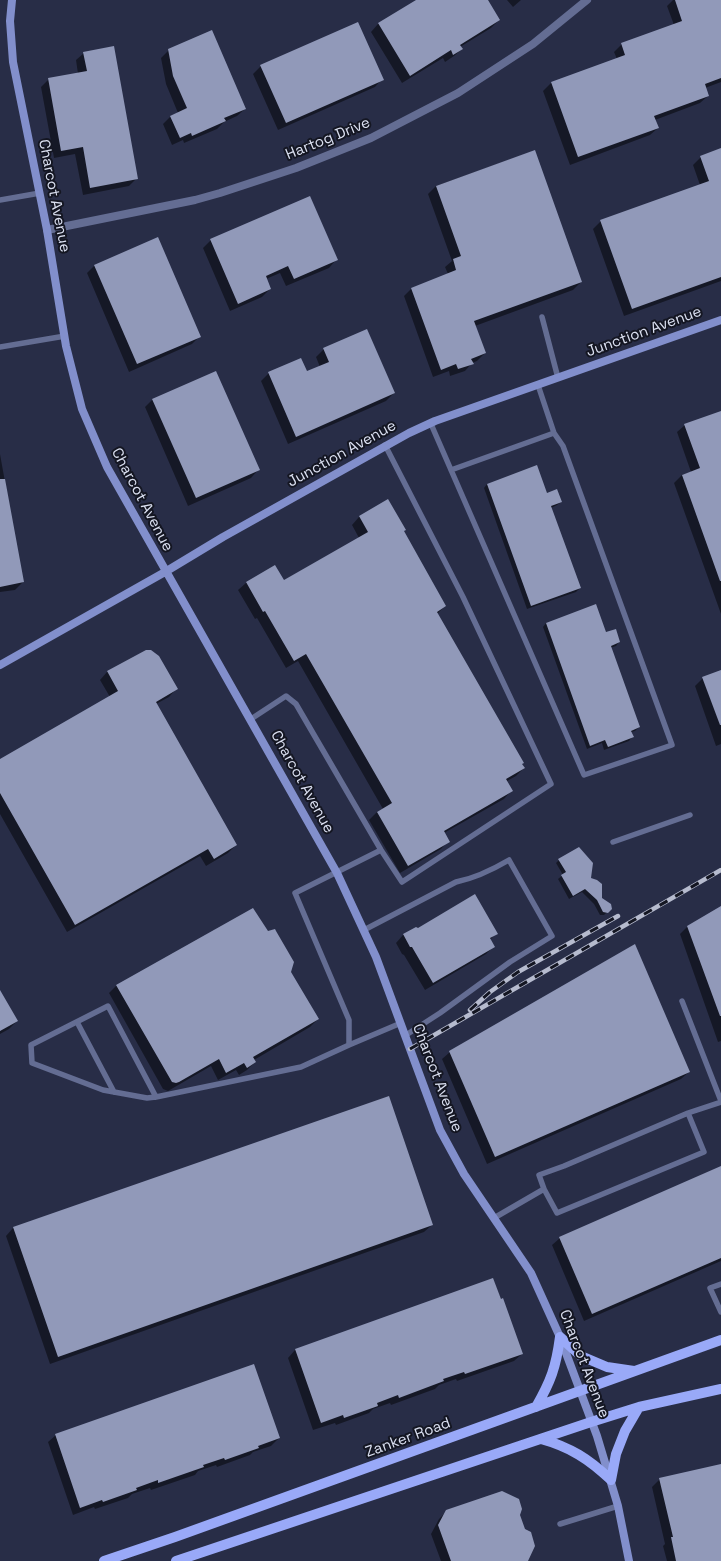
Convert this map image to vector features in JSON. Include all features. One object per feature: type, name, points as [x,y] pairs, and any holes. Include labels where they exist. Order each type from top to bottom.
[{"type":"main road","points":[[560,1337],[581,1356],[607,1367],[636,1372]]},
{"type":"main road","points":[[536,1407],[549,1384],[554,1368],[560,1337]]},
{"type":"main road","name":"Zanker Road","points":[[104,1561],[581,1392],[721,1340]]},
{"type":"main road","points":[[176,1561],[591,1422],[639,1408],[721,1388]]},
{"type":"main road","points":[[611,1480],[616,1454],[625,1431],[639,1408]]},
{"type":"main road","points":[[541,1439],[571,1449],[598,1467],[611,1480]]},
{"type":"street","name":"Charcot Avenue","points":[[12,0],[10,21],[13,60],[47,230],[65,336],[82,409],[107,467],[165,572],[251,719],[337,873],[376,957],[440,1130],[464,1174],[532,1273],[560,1337],[581,1392],[611,1480],[629,1561]]},
{"type":"street","name":"Hartog Drive","points":[[47,230],[220,193],[296,168],[371,138],[458,93],[533,44],[587,0]]},
{"type":"street","name":"Junction Avenue","points":[[0,665],[385,445],[431,424],[721,320]]},
{"type":"lane","points":[[0,200],[40,193]]},
{"type":"lane","points":[[542,317],[558,378]]},
{"type":"lane","points":[[0,347],[65,336]]},
{"type":"lane","points":[[431,424],[584,775],[672,745],[563,446],[554,433],[538,385]]},
{"type":"lane","points":[[451,470],[554,433]]},
{"type":"lane","points":[[251,719],[286,696],[296,704],[381,850],[402,882],[551,784],[463,596],[385,445]]},
{"type":"lane","points":[[613,842],[690,815]]},
{"type":"lane","points":[[349,1045],[349,1020],[294,893],[381,850]]},
{"type":"lane","points":[[364,930],[456,882],[486,873],[509,860],[552,936],[510,962],[440,1013],[406,1035]]},
{"type":"lane","points":[[682,1001],[721,1102],[688,1113],[539,1175],[544,1189],[557,1213],[704,1152],[688,1113]]},
{"type":"lane","points":[[156,1097],[108,1006],[31,1045],[32,1063],[103,1090],[147,1098],[156,1097],[301,1068],[349,1045],[401,1023]]},
{"type":"lane","points":[[77,1022],[114,1092]]},
{"type":"lane","points":[[494,1218],[544,1189]]},
{"type":"lane","points":[[721,1284],[710,1288],[721,1312]]},
{"type":"lane","points":[[560,1524],[618,1506]]},
{"type":"building","points":[[416,0],[488,0],[500,20],[460,45],[463,49],[453,55],[451,50],[410,76],[378,23]]},
{"type":"building","points":[[675,0],[721,0],[721,78],[705,84],[709,96],[654,116],[659,128],[578,157],[551,82],[625,55],[621,43],[682,21]]},
{"type":"building","points":[[358,22],[384,80],[286,123],[260,65]]},
{"type":"building","points":[[212,30],[246,109],[224,118],[226,121],[192,136],[191,133],[180,138],[170,116],[187,108],[173,76],[168,49]]},
{"type":"building","points":[[114,46],[138,179],[90,188],[83,147],[61,151],[48,78],[87,71],[83,52]]},
{"type":"building","points":[[721,148],[721,277],[632,309],[600,220],[709,181],[700,156]]},
{"type":"building","points":[[535,150],[582,282],[474,321],[486,353],[471,359],[474,364],[458,369],[456,364],[441,370],[411,288],[456,270],[453,259],[461,256],[436,186]]},
{"type":"building","points":[[310,196],[338,260],[294,279],[288,266],[266,276],[271,289],[238,304],[210,239]]},
{"type":"building","points":[[158,237],[201,337],[137,364],[94,265]]},
{"type":"building","points":[[367,329],[395,393],[296,437],[268,372],[301,358],[307,371],[329,362],[323,348]]},
{"type":"building","points":[[216,371],[260,470],[196,498],[152,399]]},
{"type":"building","points":[[721,411],[720,581],[682,475],[700,468],[684,424]]},
{"type":"building","points":[[537,465],[547,493],[557,489],[562,502],[551,506],[581,588],[531,606],[487,484]]},
{"type":"building","points":[[0,479],[5,479],[24,582],[0,587]]},
{"type":"building","points":[[388,499],[446,606],[437,612],[524,763],[522,764],[525,768],[506,779],[513,791],[444,831],[450,842],[408,866],[377,812],[392,803],[306,654],[294,661],[246,582],[275,565],[284,580],[368,532],[359,516]]},
{"type":"building","points":[[596,604],[606,632],[616,629],[620,642],[611,646],[640,727],[631,731],[634,737],[608,747],[605,740],[590,746],[546,623]]},
{"type":"building","points":[[146,650],[151,650],[159,656],[178,689],[156,702],[237,845],[214,859],[208,849],[75,925],[0,793],[0,759],[118,691],[107,671]]},
{"type":"building","points":[[721,670],[721,725],[720,725],[702,677]]},
{"type":"building","points":[[579,847],[593,863],[591,878],[602,884],[602,898],[611,904],[612,909],[608,913],[603,912],[597,900],[585,889],[573,896],[561,875],[566,872],[558,859]]},
{"type":"building","points":[[475,894],[498,934],[490,938],[495,947],[433,983],[403,934],[416,927],[418,928]]},
{"type":"building","points":[[721,906],[721,1016],[720,1016],[687,926]]},
{"type":"building","points":[[253,908],[268,931],[275,929],[294,962],[291,972],[319,1019],[253,1057],[256,1062],[247,1068],[244,1063],[226,1073],[219,1059],[179,1082],[172,1082],[116,985]]},
{"type":"building","points":[[635,944],[690,1072],[495,1157],[449,1051]]},
{"type":"building","points":[[0,990],[18,1021],[0,1031]]},
{"type":"building","points":[[389,1096],[433,1225],[58,1357],[13,1227]]},
{"type":"building","points":[[721,1166],[721,1258],[592,1314],[559,1237]]},
{"type":"building","points":[[493,1278],[501,1299],[503,1298],[523,1354],[465,1374],[464,1372],[443,1379],[444,1381],[399,1398],[398,1395],[377,1403],[378,1406],[344,1418],[343,1415],[321,1423],[295,1349]]},
{"type":"building","points":[[254,1364],[280,1438],[258,1446],[259,1448],[225,1460],[224,1458],[203,1465],[204,1467],[158,1483],[158,1480],[136,1488],[137,1490],[103,1502],[102,1500],[80,1508],[55,1434]]},
{"type":"building","points":[[721,1464],[721,1561],[676,1561],[671,1537],[673,1537],[659,1478]]},
{"type":"building","points":[[502,1491],[519,1499],[522,1509],[520,1515],[525,1529],[531,1532],[535,1546],[528,1561],[451,1561],[438,1525],[446,1510]]},
{"type":"railway","points":[[410,1049],[721,870]]},
{"type":"railway","points":[[470,1010],[490,992],[518,972],[618,916]]}]
